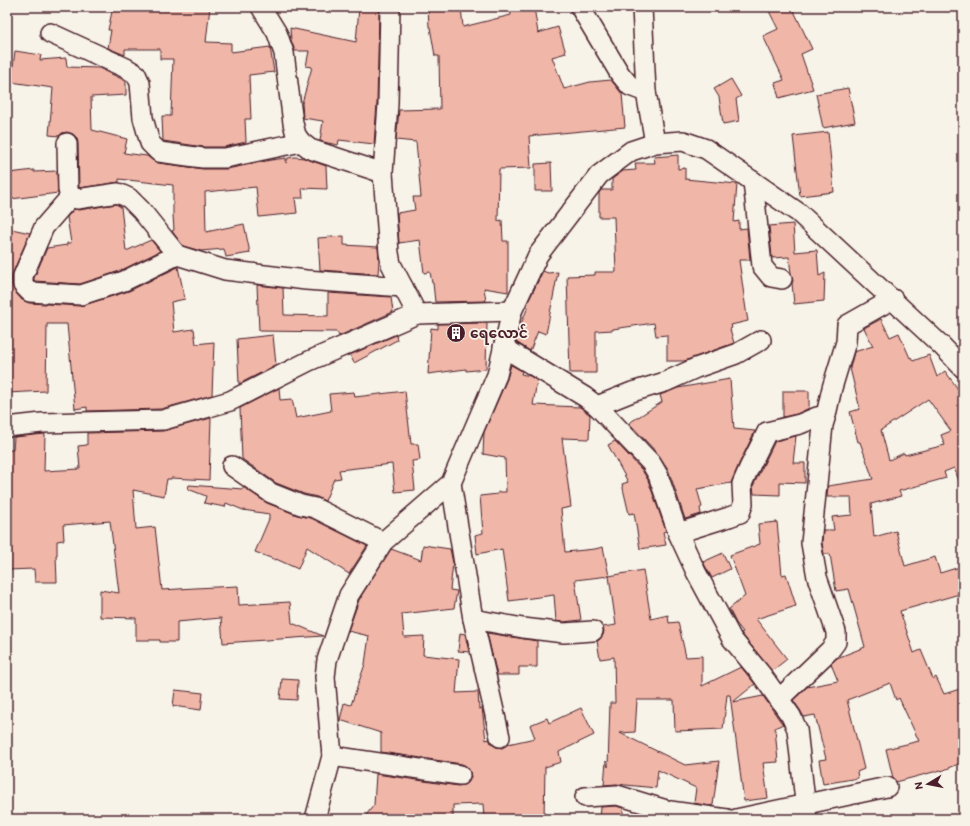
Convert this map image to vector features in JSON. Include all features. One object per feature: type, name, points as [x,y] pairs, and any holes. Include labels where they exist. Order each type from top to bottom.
[{"type":"street","points":[[261,7],[277,33],[284,53],[293,123],[296,135],[301,142],[310,149],[383,174]]},
{"type":"street","points":[[390,7],[388,104],[383,174],[389,253],[391,264],[417,314]]},
{"type":"street","points":[[580,7],[620,74],[630,86],[646,92]]},
{"type":"street","points":[[642,7],[646,92],[655,143]]},
{"type":"street","points":[[50,33],[136,74],[140,83],[143,118],[150,143],[159,152],[203,158],[225,158],[301,142]]},
{"type":"street","points":[[315,819],[332,756],[325,677],[327,660],[349,595],[383,542],[451,483],[496,375],[512,311],[538,256],[599,175],[631,151],[655,143],[683,141],[706,149],[799,213],[893,299],[963,368]]},
{"type":"street","points":[[67,143],[68,190],[71,196],[77,199],[118,193],[129,198],[141,210],[177,255],[225,270],[306,280],[403,287]]},
{"type":"street","points":[[753,181],[762,266],[771,277],[782,278]]},
{"type":"street","points":[[71,196],[44,227],[23,276],[23,285],[30,292],[81,295],[124,281],[177,255]]},
{"type":"street","points":[[779,699],[830,650],[836,642],[836,632],[817,577],[811,542],[823,425],[832,388],[846,342],[847,325],[893,299]]},
{"type":"street","points":[[7,427],[42,423],[163,420],[230,401],[309,361],[417,314],[433,315],[512,311]]},
{"type":"street","points":[[597,406],[632,392],[665,382],[696,368],[736,354],[761,340]]},
{"type":"street","points":[[503,347],[585,397],[597,406],[651,463],[658,475],[678,533],[696,572],[732,639],[761,674],[792,716],[797,729],[806,812]]},
{"type":"street","points":[[678,533],[740,513],[743,504],[742,484],[767,432],[800,424],[826,415]]},
{"type":"street","points":[[232,466],[271,493],[301,505],[315,508],[383,542]]},
{"type":"street","points":[[451,483],[473,619],[500,737]]},
{"type":"street","points":[[473,619],[523,628],[564,633],[593,631]]},
{"type":"street","points":[[332,756],[460,775]]},
{"type":"street","points":[[736,819],[806,812],[887,787]]},
{"type":"street","points":[[585,797],[617,795],[670,811],[727,819]]},
{"type":"building","points":[[113,7],[210,7],[206,42],[231,43],[231,52],[270,47],[274,72],[249,75],[251,119],[245,119],[246,142],[224,147],[204,147],[163,141],[162,116],[171,116],[173,59],[160,59],[160,49],[125,49],[125,55],[108,48],[111,30],[108,30]]},
{"type":"building","points":[[428,7],[461,7],[463,27],[511,15],[510,7],[534,7],[538,33],[558,27],[566,53],[552,57],[564,89],[590,82],[611,80],[622,94],[625,127],[529,136],[531,168],[499,169],[498,221],[502,220],[503,241],[508,241],[508,292],[484,288],[486,301],[435,302],[430,272],[424,273],[420,240],[399,243],[397,213],[415,210],[413,197],[421,197],[416,142],[396,140],[399,110],[440,109],[439,56],[435,56],[429,27]]},
{"type":"building","points":[[767,7],[792,7],[812,49],[801,54],[813,89],[779,98],[775,83],[784,80],[763,36],[778,29]]},
{"type":"building","points":[[359,8],[379,10],[377,103],[374,144],[339,140],[338,145],[320,141],[323,121],[303,118],[302,103],[312,67],[306,66],[309,51],[295,51],[291,40],[290,28],[356,42]]},
{"type":"building","points":[[15,51],[41,55],[40,60],[66,58],[67,67],[99,68],[126,81],[126,95],[91,97],[92,130],[127,139],[124,153],[147,156],[158,163],[203,169],[227,169],[286,158],[286,163],[288,158],[304,158],[326,166],[327,189],[302,188],[303,198],[295,198],[297,213],[259,217],[256,187],[205,192],[206,232],[244,224],[250,253],[226,257],[224,249],[201,251],[183,246],[172,231],[174,230],[173,185],[119,179],[119,182],[79,188],[77,138],[73,134],[67,132],[62,133],[59,136],[49,135],[53,88],[11,82]]},
{"type":"building","points":[[731,79],[741,96],[736,99],[739,121],[723,124],[719,97],[714,89]]},
{"type":"building","points":[[848,88],[855,122],[823,128],[816,94]]},
{"type":"building","points":[[828,132],[834,192],[800,196],[793,136]]},
{"type":"building","points":[[678,155],[678,169],[685,168],[685,179],[737,184],[734,222],[739,221],[739,229],[747,228],[750,260],[739,260],[748,321],[731,325],[732,328],[730,329],[734,343],[684,361],[667,361],[667,335],[656,336],[654,323],[613,330],[596,331],[596,373],[570,373],[567,276],[595,275],[595,272],[616,272],[614,217],[599,217],[599,193],[601,190],[612,190],[612,179],[623,171],[636,170],[635,163],[655,163],[654,157]]},
{"type":"building","points":[[551,163],[552,191],[535,191],[535,164]]},
{"type":"building","points":[[34,170],[34,172],[57,171],[58,193],[11,199],[9,173]]},
{"type":"building","points":[[116,204],[121,207],[126,251],[151,240],[160,251],[120,271],[80,284],[34,280],[47,248],[71,243],[67,217],[74,209],[79,210]]},
{"type":"building","points":[[793,224],[795,252],[817,250],[819,276],[825,273],[824,301],[794,304],[793,281],[789,257],[772,258],[769,226]]},
{"type":"building","points":[[7,228],[30,233],[12,276],[12,285],[15,292],[22,300],[29,303],[80,306],[129,291],[178,267],[185,299],[171,302],[174,332],[194,329],[196,344],[214,342],[212,395],[161,409],[87,411],[87,407],[75,409],[67,324],[47,324],[46,391],[7,393]]},
{"type":"building","points":[[344,236],[344,245],[378,247],[378,274],[320,270],[318,238]]},
{"type":"building","points":[[543,271],[548,273],[558,272],[546,334],[538,331],[530,351],[516,342],[520,326],[528,307],[526,306]]},
{"type":"building","points":[[257,285],[283,288],[284,315],[328,316],[328,293],[391,297],[393,312],[339,336],[337,332],[259,331]]},
{"type":"building","points":[[881,319],[890,337],[899,333],[910,358],[911,357],[913,361],[929,355],[937,377],[945,371],[963,396],[963,488],[954,468],[944,472],[946,478],[899,491],[901,496],[871,504],[874,537],[896,531],[905,566],[935,557],[940,573],[963,566],[963,593],[900,611],[914,653],[921,650],[933,679],[936,677],[944,694],[963,688],[963,762],[942,771],[941,770],[896,782],[893,778],[886,749],[919,741],[899,698],[896,700],[890,683],[847,700],[864,769],[857,772],[858,778],[823,784],[819,760],[826,759],[815,715],[804,717],[793,700],[807,687],[838,681],[831,664],[837,658],[865,647],[849,589],[836,591],[830,554],[824,554],[822,543],[823,530],[834,530],[832,517],[852,515],[851,497],[827,497],[828,486],[873,479],[860,442],[858,442],[850,412],[860,409],[850,368],[854,352],[873,346],[864,328]],"holes":[[[928,399],[951,431],[941,435],[945,445],[905,455],[904,453],[889,460],[881,430]]]},
{"type":"building","points":[[487,323],[486,369],[466,371],[466,369],[428,374],[431,328],[438,329],[438,324]]},
{"type":"building","points":[[273,335],[276,365],[239,384],[237,339]]},
{"type":"building","points":[[396,335],[397,340],[354,363],[350,355]]},
{"type":"building","points":[[511,365],[522,371],[521,374],[530,376],[537,381],[533,405],[580,407],[590,415],[589,439],[562,438],[571,507],[561,509],[565,552],[603,547],[609,576],[575,580],[581,620],[563,622],[556,621],[554,595],[509,601],[502,549],[477,554],[475,535],[483,533],[480,496],[498,494],[498,492],[506,492],[505,458],[483,454],[484,432],[507,379]]},
{"type":"building","points":[[730,379],[734,429],[755,431],[731,483],[697,489],[702,507],[700,508],[701,514],[685,519],[668,469],[659,455],[629,423],[662,402],[660,395],[678,388]]},
{"type":"building","points":[[279,388],[280,400],[292,399],[296,418],[331,411],[329,394],[354,392],[355,397],[405,391],[411,444],[418,444],[420,460],[412,461],[415,490],[395,492],[392,464],[339,470],[341,478],[334,479],[325,501],[276,483],[242,459],[240,408]]},
{"type":"building","points":[[783,391],[809,391],[809,408],[797,414],[783,417]]},
{"type":"building","points":[[211,418],[209,480],[167,479],[164,496],[133,490],[136,529],[155,527],[162,590],[238,586],[239,605],[290,602],[292,623],[323,636],[223,643],[221,618],[177,622],[177,642],[136,640],[136,618],[100,617],[100,590],[119,593],[110,521],[63,525],[64,540],[57,541],[57,582],[35,582],[34,569],[7,570],[7,450],[13,450],[14,437],[45,434],[44,471],[80,469],[78,446],[87,445],[87,433],[163,431]]},
{"type":"building","points":[[796,436],[793,463],[805,463],[805,483],[780,482],[780,495],[754,494],[753,486],[775,441]]},
{"type":"building","points":[[615,441],[642,470],[648,480],[666,531],[663,532],[666,545],[640,549],[634,513],[629,514],[622,484],[628,482],[608,445]]},
{"type":"building","points":[[189,485],[243,489],[243,487],[267,503],[297,515],[311,518],[367,546],[349,574],[307,547],[298,569],[276,559],[255,552],[269,519],[269,514],[243,510],[226,503],[225,507],[204,503],[206,496],[188,489]]},
{"type":"building","points":[[777,522],[782,575],[786,574],[796,606],[756,619],[787,659],[772,671],[741,633],[743,632],[736,623],[729,609],[745,596],[730,555],[760,544],[758,524]]},
{"type":"building","points":[[423,545],[450,549],[453,563],[450,590],[457,591],[454,608],[402,614],[404,637],[424,636],[423,655],[459,659],[456,693],[478,692],[479,709],[482,708],[486,740],[489,739],[496,747],[502,748],[508,744],[535,738],[530,725],[547,718],[549,723],[581,708],[594,735],[559,752],[561,762],[545,767],[544,818],[484,819],[483,804],[453,805],[453,819],[363,819],[374,805],[376,774],[458,786],[469,782],[471,777],[470,771],[462,764],[381,752],[381,733],[340,720],[344,703],[351,705],[365,664],[369,636],[348,631],[359,600],[391,549],[421,560]]},
{"type":"building","points":[[723,553],[730,569],[712,578],[703,562]]},
{"type":"building","points":[[643,570],[651,619],[668,615],[669,623],[678,622],[686,657],[702,656],[702,686],[741,667],[755,684],[733,702],[763,696],[783,724],[775,728],[778,762],[763,763],[768,798],[744,801],[730,695],[727,695],[723,729],[675,731],[674,700],[637,700],[635,732],[620,733],[685,765],[719,761],[713,805],[710,806],[694,803],[696,788],[658,770],[656,788],[616,784],[604,785],[606,761],[608,767],[610,703],[615,703],[614,657],[600,659],[597,641],[603,635],[603,627],[616,625],[609,576]]},
{"type":"building","points":[[460,633],[465,634],[469,652],[458,651]]},
{"type":"building","points":[[487,633],[537,641],[537,667],[519,667],[519,675],[497,675]]},
{"type":"building","points":[[282,679],[298,680],[297,700],[280,699]]},
{"type":"building","points":[[175,690],[203,693],[201,710],[173,706]]},
{"type":"building","points":[[616,806],[623,808],[623,819],[600,819],[601,807]]},
{"type":"place","name":"ရေလောင်","points":[[456,333]]}]
